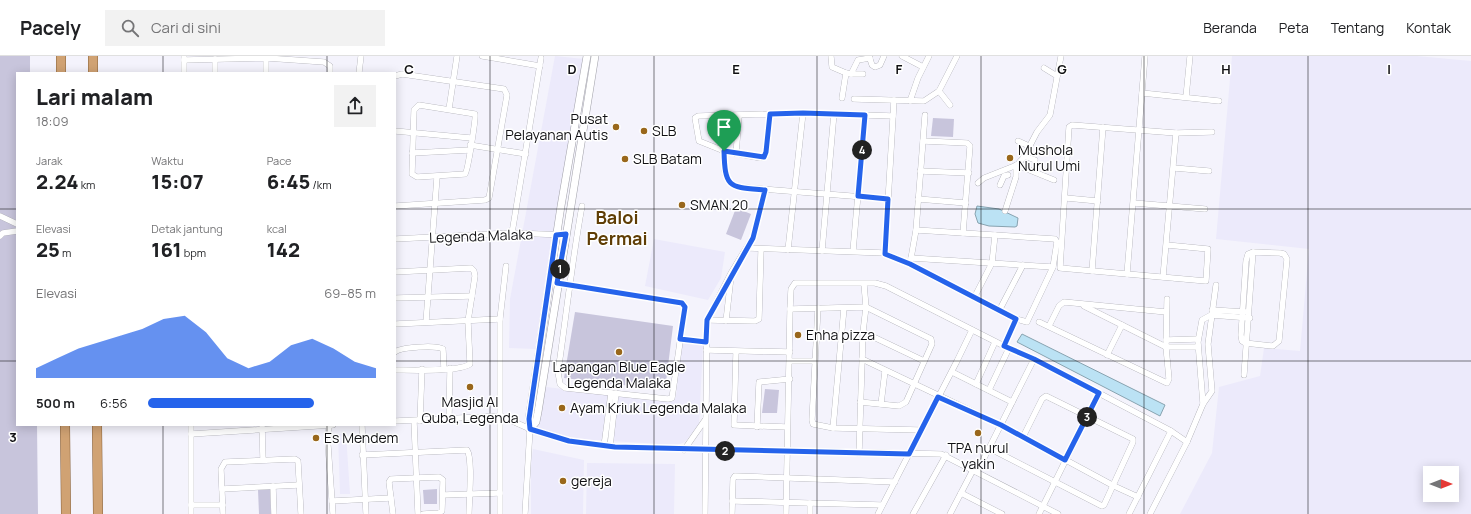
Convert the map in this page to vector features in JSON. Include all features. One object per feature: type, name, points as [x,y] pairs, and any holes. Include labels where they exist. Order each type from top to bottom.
[{"type":"highway","points":[[61,56],[61,72]]},
{"type":"highway","points":[[93,56],[93,72]]},
{"type":"highway","points":[[65,426],[66,514]]},
{"type":"highway","points":[[97,426],[98,514]]},
{"type":"street","points":[[359,72],[361,56]]},
{"type":"street","points":[[449,109],[457,56]]},
{"type":"street","points":[[482,56],[509,58],[540,66]]},
{"type":"street","points":[[525,514],[530,429],[529,419],[556,235],[587,56]]},
{"type":"street","points":[[530,429],[536,422],[537,417],[557,283],[595,56]]},
{"type":"street","points":[[830,56],[831,65],[834,69],[849,73],[863,74]]},
{"type":"street","points":[[842,98],[849,73],[858,60],[869,57],[872,65],[878,66],[884,56]]},
{"type":"street","points":[[902,56],[923,67]]},
{"type":"street","points":[[910,101],[923,67],[929,56]]},
{"type":"street","points":[[854,99],[924,100],[939,92],[957,56]]},
{"type":"street","points":[[1000,185],[1004,176],[1017,165],[1024,156],[1050,115],[1061,56]]},
{"type":"street","points":[[1127,274],[1145,56]]},
{"type":"street","points":[[1186,97],[1190,56]]},
{"type":"street","points":[[266,57],[266,72]]},
{"type":"street","points":[[184,72],[184,58],[215,59],[266,57],[328,63],[330,66],[330,72]]},
{"type":"street","points":[[512,234],[542,58]]},
{"type":"street","points":[[215,59],[215,72]]},
{"type":"street","points":[[1044,68],[1057,76]]},
{"type":"street","points":[[396,76],[402,74],[453,83],[504,89],[506,91],[490,197],[488,199],[396,206]]},
{"type":"street","points":[[939,92],[950,105]]},
{"type":"street","points":[[1142,93],[1220,101]]},
{"type":"street","points":[[885,254],[894,100]]},
{"type":"street","points":[[419,105],[449,109],[475,114],[476,119],[471,138],[468,169],[465,174],[437,177],[413,176],[412,153],[414,110],[416,106],[419,105]]},
{"type":"street","points":[[770,114],[766,152],[764,157],[736,154],[699,141],[695,118],[698,116],[803,113],[893,116]]},
{"type":"street","points":[[788,250],[796,192],[803,113]]},
{"type":"street","points":[[822,251],[834,114]]},
{"type":"street","points":[[853,251],[865,115]]},
{"type":"street","points":[[911,261],[916,230],[925,115]]},
{"type":"street","points":[[736,154],[740,116]]},
{"type":"street","points":[[1167,245],[1208,249],[1207,280],[1204,282],[1060,267],[1066,198],[1069,127],[1072,125],[1176,132],[1212,132]]},
{"type":"street","points":[[1092,271],[1103,127]]},
{"type":"street","points":[[396,131],[471,138]]},
{"type":"street","points":[[1163,277],[1174,168],[1176,132]]},
{"type":"street","points":[[923,141],[967,143],[970,149],[964,233]]},
{"type":"street","points":[[1018,141],[1029,146]]},
{"type":"street","points":[[412,153],[470,147],[498,149],[526,154]]},
{"type":"street","points":[[724,151],[725,175],[731,184],[738,188],[888,199]]},
{"type":"street","points":[[1024,156],[1035,160]]},
{"type":"street","points":[[1005,211],[1016,176],[1017,165]]},
{"type":"street","points":[[1017,165],[1054,180]]},
{"type":"street","points":[[1174,168],[1209,171]]},
{"type":"street","points":[[920,171],[969,173]]},
{"type":"street","points":[[978,183],[984,178],[1008,172],[1016,176]]},
{"type":"street","points":[[426,322],[432,271],[432,237],[437,177]]},
{"type":"street","points":[[705,514],[707,320],[731,273],[747,248],[754,233],[765,190]]},
{"type":"street","points":[[1066,198],[1098,201]]},
{"type":"street","points":[[918,199],[966,203]]},
{"type":"street","points":[[1134,203],[1205,210]]},
{"type":"street","points":[[557,283],[570,285],[682,303],[685,307],[672,398],[668,399],[565,388],[558,380],[570,285],[574,244],[582,206]]},
{"type":"street","points":[[0,216],[16,224]]},
{"type":"street","points":[[911,261],[974,298],[1016,319],[1027,322],[1053,267],[1057,242],[1055,239],[916,230]]},
{"type":"street","points":[[0,236],[3,233],[16,231]]},
{"type":"street","name":"Legenda Malaka","points":[[396,239],[512,234],[566,234]]},
{"type":"street","points":[[974,298],[992,263],[995,235]]},
{"type":"street","points":[[747,248],[761,250],[853,251],[885,254],[911,261],[992,263],[1053,267]]},
{"type":"street","points":[[707,320],[755,321],[759,319],[761,316],[761,250]]},
{"type":"street","points":[[1244,375],[1248,343],[1253,252]]},
{"type":"street","points":[[1253,252],[1284,254],[1286,259],[1278,344],[1273,346],[1242,341],[1242,314],[1246,261],[1248,254],[1253,252]]},
{"type":"street","points":[[999,311],[1023,265]]},
{"type":"street","points":[[500,514],[500,319],[506,266]]},
{"type":"street","points":[[396,272],[473,269],[475,276],[468,322],[470,364],[463,367],[447,369],[396,370]]},
{"type":"street","points":[[726,321],[731,273]]},
{"type":"street","points":[[786,514],[788,452],[787,427],[790,379],[790,309],[791,289],[795,283],[875,283],[886,286],[995,342],[1034,359],[1171,431],[1187,442]]},
{"type":"street","points":[[859,454],[863,332],[866,307],[864,284]]},
{"type":"street","points":[[1150,514],[1187,442],[1203,404],[1211,394],[1212,388],[1208,344],[1216,285]]},
{"type":"street","points":[[396,298],[472,296]]},
{"type":"street","points":[[1039,322],[1165,383],[1168,382],[1169,379],[1166,348],[1167,299]]},
{"type":"street","points":[[1049,326],[1062,303],[1166,312]]},
{"type":"street","points":[[1080,304],[1166,348],[1198,344]]},
{"type":"street","points":[[790,309],[866,307],[931,339],[932,344],[908,399],[903,404],[899,406],[860,402]]},
{"type":"street","points":[[818,308],[812,423],[833,428],[920,430]]},
{"type":"street","points":[[833,428],[844,308]]},
{"type":"street","points":[[1203,404],[1198,344],[1202,320],[1212,312],[1250,315]]},
{"type":"street","points":[[396,324],[468,322],[500,319]]},
{"type":"street","points":[[988,390],[1016,319]]},
{"type":"street","points":[[1107,355],[1122,325]]},
{"type":"street","points":[[878,514],[920,430],[952,372],[972,330]]},
{"type":"street","points":[[863,332],[924,361]]},
{"type":"street","points":[[680,339],[706,342]]},
{"type":"street","points":[[1166,340],[1208,344]]},
{"type":"street","points":[[976,384],[995,342]]},
{"type":"street","points":[[396,352],[401,349],[438,346],[443,349],[447,369],[448,419]]},
{"type":"street","points":[[706,350],[736,352],[790,352]]},
{"type":"street","points":[[736,352],[734,425],[787,427]]},
{"type":"street","points":[[862,359],[938,397],[1001,425],[1114,486],[1138,497]]},
{"type":"street","points":[[950,514],[961,493],[989,448],[1034,359]]},
{"type":"street","points":[[790,362],[815,361]]},
{"type":"street","points":[[420,421],[422,369]]},
{"type":"street","points":[[881,404],[885,371]]},
{"type":"street","points":[[952,372],[1012,402]]},
{"type":"street","points":[[757,427],[759,382],[790,379]]},
{"type":"street","points":[[607,446],[614,393]]},
{"type":"street","points":[[1039,514],[1054,481],[1099,393]]},
{"type":"street","points":[[989,448],[1102,506],[1114,486],[1134,440],[1049,396],[1045,396],[1023,437]]},
{"type":"street","points":[[396,421],[501,416],[530,429],[569,441],[607,446],[705,451],[946,455],[1058,514]]},
{"type":"street","points":[[684,450],[706,420]]},
{"type":"street","points":[[414,421],[414,453],[418,514]]},
{"type":"street","points":[[191,426],[192,514]]},
{"type":"street","points":[[191,434],[262,427],[296,426]]},
{"type":"street","points":[[329,426],[333,514]]},
{"type":"street","points":[[362,426],[362,455],[366,514]]},
{"type":"street","points":[[262,427],[263,460]]},
{"type":"street","points":[[1129,514],[1171,431]]},
{"type":"street","points":[[362,455],[467,450],[470,457],[468,494],[470,514]]},
{"type":"street","points":[[913,514],[946,455]]},
{"type":"street","points":[[223,514],[221,469],[225,462],[295,459],[298,461],[301,514]]},
{"type":"street","points":[[732,514],[733,479],[735,476],[895,482]]},
{"type":"street","points":[[393,514],[389,482],[391,479],[439,477],[443,480],[441,512],[423,514]]},
{"type":"street","points":[[222,489],[299,485]]},
{"type":"street","points":[[273,486],[274,514]]},
{"type":"street","points":[[443,495],[500,493]]},
{"type":"street","points":[[961,493],[1002,514]]},
{"type":"street","points":[[332,500],[391,498]]},
{"type":"street","points":[[732,501],[882,505]]},
{"type":"street","points":[[810,503],[810,514]]},
{"type":"street","points":[[191,505],[222,505]]},
{"type":"shaded area","points":[[0,56],[30,56],[30,72],[16,72],[16,426],[37,426],[38,514],[0,514]]},
{"type":"shaded area","points":[[555,56],[584,59],[535,349],[509,348],[510,299]]},
{"type":"shaded area","points":[[1232,56],[1417,56],[1471,61],[1471,514],[1180,514],[1212,453],[1219,387],[1260,376],[1264,348],[1300,351],[1309,249],[1216,239]]},
{"type":"shaded area","points":[[933,118],[954,119],[953,137],[931,136]]},
{"type":"shaded area","points":[[736,208],[751,214],[741,240],[726,234]]},
{"type":"shaded area","points":[[654,239],[725,252],[721,278],[708,300],[645,286]]},
{"type":"shaded area","name":"Lapangan Blue Eagle Legenda Malaka","points":[[575,312],[673,326],[665,390],[564,378]]},
{"type":"shaded area","points":[[682,342],[703,345],[699,424],[685,442],[677,445],[577,439],[532,426],[538,386],[672,402],[676,397]]},
{"type":"shaded area","points":[[765,389],[779,390],[777,413],[762,413]]},
{"type":"shaded area","points":[[338,434],[346,434],[350,494],[340,494]]},
{"type":"shaded area","points":[[533,449],[584,460],[583,514],[531,514],[531,465]]},
{"type":"shaded area","points":[[587,463],[675,464],[674,514],[586,514]]},
{"type":"shaded area","points":[[270,489],[271,514],[259,514],[258,490]]},
{"type":"shaded area","points":[[437,489],[437,504],[424,504],[423,490]]},
{"type":"water","points":[[977,206],[999,209],[1018,218],[1017,226],[989,226],[978,223],[975,214]]},
{"type":"water","points":[[1022,334],[1165,405],[1160,416],[1017,342]]},
{"type":"place","name":"Pusat Pelayanan Autis","points":[[616,127]]},
{"type":"place","name":"SLB","points":[[644,131]]},
{"type":"place","name":"Mushola Nurul Umi","points":[[1010,158]]},
{"type":"place","name":"SLB Batam","points":[[625,159]]},
{"type":"place","name":"SMAN 20","points":[[682,205]]},
{"type":"place","name":"Enha pizza","points":[[798,335]]},
{"type":"place","name":"Lapangan Blue Eagle Legenda Malaka","points":[[619,352]]},
{"type":"place","name":"Masjid Al Quba, Legenda","points":[[470,387]]},
{"type":"place","name":"Ayam Kriuk Legenda Malaka","points":[[562,408]]},
{"type":"place","name":"TPA nurul yakin","points":[[978,433]]},
{"type":"place","name":"Es Mendem","points":[[316,438]]},
{"type":"place","name":"gereja","points":[[563,481]]},
{"type":"district","name":"Baloi Permai","points":[[617,228]]},
{"type":"route","points":[[803,113],[865,115],[858,196],[888,199],[885,254],[910,264],[1016,319],[1004,346],[1034,359],[1099,393],[1065,460],[1001,425],[938,397],[909,454],[705,451],[615,447],[577,443],[530,429],[529,419],[556,235],[566,234],[557,283],[682,303],[685,307],[680,339],[706,342],[707,320],[731,273],[753,238],[765,190],[738,188],[731,184],[725,175],[724,151],[760,158],[764,157],[766,152],[770,114],[803,113]]}]
